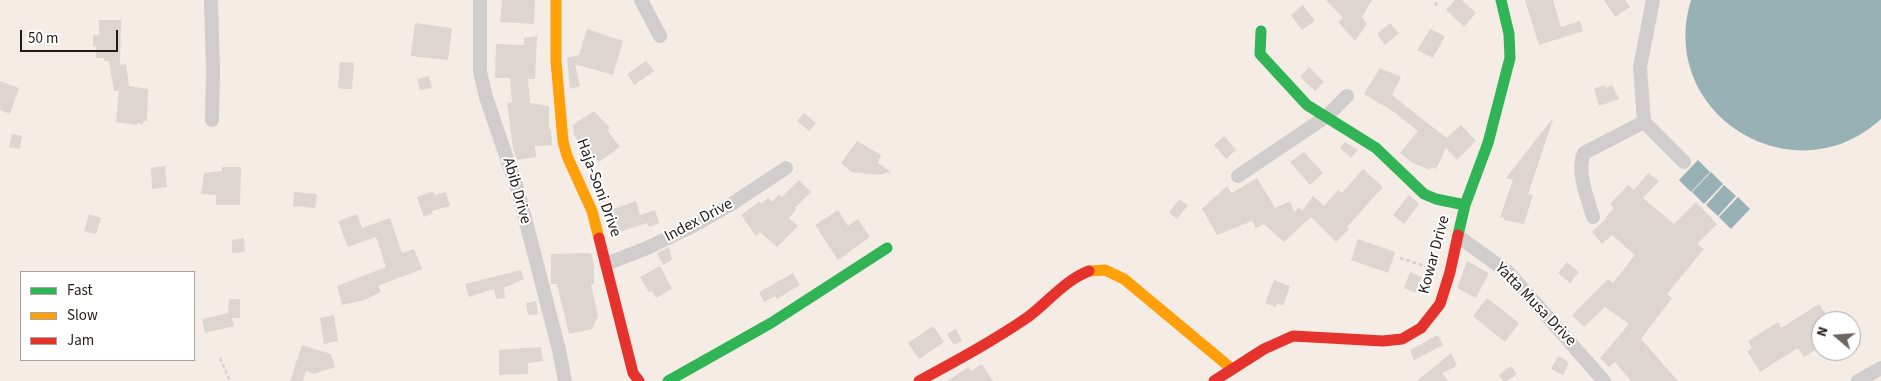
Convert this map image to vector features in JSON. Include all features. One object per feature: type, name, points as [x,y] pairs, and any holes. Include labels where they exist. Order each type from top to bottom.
[{"type":"street","points":[[211,0],[212,120]]},
{"type":"street","name":"Abib Drive","points":[[480,0],[480,72],[486,97],[518,190],[559,350],[565,381]]},
{"type":"street","name":"Haja-Soni Drive","points":[[556,0],[556,61],[563,141],[592,211],[633,373],[639,381]]},
{"type":"street","points":[[641,0],[660,36]]},
{"type":"street","name":"Kowar Drive","points":[[1214,381],[1264,349],[1293,336],[1335,340],[1383,341],[1402,339],[1421,328],[1440,304],[1459,237],[1465,205],[1488,142],[1510,58],[1509,34],[1501,0]]},
{"type":"street","points":[[1653,0],[1640,67],[1644,122],[1684,162]]},
{"type":"street","points":[[1261,31],[1260,54],[1307,105],[1376,148],[1424,194],[1436,200],[1465,205]]},
{"type":"street","points":[[1238,176],[1327,116],[1347,96]]},
{"type":"street","points":[[1593,217],[1583,181],[1581,163],[1584,153],[1644,122]]},
{"type":"street","name":"Index Drive","points":[[606,264],[647,248],[691,227],[733,204],[786,168]]},
{"type":"street","name":"Yatta Musa Drive","points":[[1459,237],[1508,273],[1604,381]]},
{"type":"street","points":[[668,381],[771,323],[887,248]]},
{"type":"street","points":[[919,381],[982,346],[1040,308],[1078,276],[1094,270],[1110,270],[1124,278],[1232,369]]},
{"type":"street","points":[[1858,381],[1881,368]]},
{"type":"path","points":[[1435,6],[1438,0]]},
{"type":"path","points":[[1400,258],[1450,272]]},
{"type":"path","points":[[220,358],[230,381]]},
{"type":"water","points":[[1691,0],[1881,0],[1881,119],[1846,142],[1810,150],[1773,147],[1740,132],[1713,109],[1694,78],[1686,41]]},
{"type":"water","points":[[1698,160],[1710,172],[1691,192],[1679,180]]},
{"type":"water","points":[[1711,172],[1723,184],[1704,204],[1692,192]]},
{"type":"water","points":[[1724,185],[1736,196],[1718,216],[1706,205]]},
{"type":"water","points":[[1738,197],[1750,209],[1731,229],[1719,217]]},
{"type":"building","points":[[502,0],[535,0],[534,24],[500,22]]},
{"type":"building","points":[[1326,0],[1372,0],[1362,17],[1367,24],[1355,41],[1338,22],[1343,18]]},
{"type":"building","points":[[1455,0],[1462,0],[1476,13],[1464,27],[1446,10]]},
{"type":"building","points":[[1525,0],[1553,0],[1561,27],[1580,21],[1583,31],[1539,45]]},
{"type":"building","points":[[1604,0],[1625,0],[1630,7],[1615,17]]},
{"type":"building","points":[[1303,5],[1315,21],[1302,30],[1291,15]]},
{"type":"building","points":[[99,20],[121,20],[120,65],[126,64],[129,86],[148,89],[147,121],[143,121],[143,124],[116,122],[119,91],[114,91],[109,61],[104,61],[104,58],[96,58],[96,46],[93,46],[93,35],[99,35]]},
{"type":"building","points":[[415,23],[452,28],[448,60],[411,56]]},
{"type":"building","points":[[1390,23],[1399,33],[1385,45],[1377,34]]},
{"type":"building","points":[[587,29],[623,41],[613,75],[575,64],[580,86],[570,89],[567,58],[579,55]]},
{"type":"building","points":[[1430,29],[1445,36],[1433,58],[1417,50]]},
{"type":"building","points":[[537,36],[535,79],[528,79],[530,103],[549,106],[549,129],[551,129],[552,145],[535,146],[536,157],[517,160],[513,149],[507,103],[512,102],[510,78],[495,78],[496,44],[524,45],[524,38]]},
{"type":"building","points":[[646,61],[654,71],[634,85],[627,74]]},
{"type":"building","points":[[340,62],[354,63],[352,89],[338,88]]},
{"type":"building","points":[[1309,67],[1324,82],[1315,91],[1300,77]]},
{"type":"building","points":[[1380,68],[1401,77],[1392,95],[1447,138],[1461,125],[1476,141],[1457,160],[1446,148],[1436,169],[1431,167],[1430,170],[1411,162],[1400,153],[1418,131],[1394,112],[1364,94]]},
{"type":"building","points":[[429,76],[432,88],[420,90],[417,79]]},
{"type":"building","points":[[0,81],[19,88],[10,114],[0,110]]},
{"type":"building","points":[[1604,85],[1606,88],[1612,85],[1619,99],[1599,106],[1594,89]]},
{"type":"building","points":[[594,111],[610,128],[607,130],[620,147],[599,162],[593,154],[588,157],[574,135],[573,125]]},
{"type":"building","points":[[804,113],[816,123],[809,131],[797,121]]},
{"type":"building","points":[[1552,119],[1528,194],[1533,195],[1524,224],[1504,220],[1504,218],[1500,217],[1513,180],[1506,178]]},
{"type":"building","points":[[12,134],[22,136],[20,149],[9,147]]},
{"type":"building","points":[[1224,136],[1236,150],[1226,159],[1214,145]]},
{"type":"building","points":[[857,141],[881,155],[878,163],[891,172],[877,175],[851,172],[841,163]]},
{"type":"building","points":[[1345,142],[1358,150],[1351,158],[1340,148]]},
{"type":"building","points":[[1304,152],[1323,173],[1310,185],[1290,162]]},
{"type":"building","points":[[165,166],[167,187],[152,189],[151,168]]},
{"type":"building","points":[[222,167],[241,167],[240,205],[216,205],[216,195],[201,194],[204,173],[222,171]]},
{"type":"building","points":[[1363,169],[1383,187],[1336,242],[1311,217],[1284,242],[1264,224],[1256,228],[1252,221],[1217,235],[1202,209],[1227,186],[1232,193],[1257,178],[1275,208],[1290,201],[1294,212],[1299,207],[1302,211],[1313,196],[1324,206],[1338,190],[1342,193]]},
{"type":"building","points":[[1648,173],[1659,181],[1643,198],[1674,224],[1696,202],[1717,224],[1697,244],[1704,249],[1667,294],[1672,298],[1641,339],[1678,381],[1631,381],[1615,362],[1609,367],[1600,358],[1629,324],[1605,307],[1584,327],[1572,315],[1608,279],[1613,283],[1635,255],[1612,235],[1602,244],[1592,232],[1607,218],[1614,208],[1610,204],[1628,185],[1634,190]]},
{"type":"building","points":[[799,180],[811,192],[795,208],[796,210],[789,218],[798,226],[777,247],[760,232],[756,236],[741,215],[768,198],[772,202],[779,194],[782,197]]},
{"type":"building","points":[[433,191],[435,195],[446,192],[450,206],[432,211],[433,213],[424,217],[417,197]]},
{"type":"building","points":[[294,192],[317,194],[315,208],[293,206]]},
{"type":"building","points":[[1409,195],[1419,204],[1404,224],[1393,215]]},
{"type":"building","points":[[1179,199],[1188,205],[1177,219],[1169,213]]},
{"type":"building","points":[[636,201],[640,215],[655,210],[659,223],[649,227],[647,223],[610,237],[604,212]]},
{"type":"building","points":[[838,210],[848,226],[858,219],[870,237],[838,260],[815,225]]},
{"type":"building","points":[[89,214],[101,218],[96,234],[84,231]]},
{"type":"building","points":[[357,214],[362,228],[390,218],[402,253],[414,249],[422,269],[378,286],[381,292],[364,300],[342,305],[337,286],[386,267],[376,237],[348,247],[338,221]]},
{"type":"building","points":[[244,238],[245,252],[232,253],[232,240]]},
{"type":"building","points":[[1358,239],[1395,252],[1388,273],[1351,260]]},
{"type":"building","points":[[669,247],[672,260],[663,265],[657,253]]},
{"type":"building","points":[[591,253],[594,265],[594,284],[591,284],[598,316],[592,329],[569,334],[557,284],[551,284],[551,254]]},
{"type":"building","points":[[1467,261],[1489,273],[1476,298],[1457,288]]},
{"type":"building","points":[[1567,262],[1579,272],[1570,283],[1558,273]]},
{"type":"building","points":[[660,266],[672,289],[656,298],[652,291],[649,292],[640,277]]},
{"type":"building","points":[[521,270],[524,279],[504,288],[505,298],[496,299],[494,289],[469,297],[465,284]]},
{"type":"building","points":[[1410,272],[1422,277],[1416,293],[1404,288]]},
{"type":"building","points":[[793,273],[800,285],[777,299],[775,296],[764,302],[759,292]]},
{"type":"building","points":[[1274,280],[1290,286],[1283,306],[1277,303],[1276,307],[1265,303]]},
{"type":"building","points":[[1487,298],[1519,323],[1505,342],[1473,316]]},
{"type":"building","points":[[229,299],[240,299],[240,318],[232,318],[234,326],[205,333],[202,319],[228,313]]},
{"type":"building","points":[[536,301],[538,314],[528,315],[526,303]]},
{"type":"building","points":[[1819,304],[1824,311],[1811,311],[1811,352],[1804,357],[1798,348],[1760,372],[1747,351],[1752,348],[1748,341],[1778,322],[1781,328]]},
{"type":"building","points":[[334,315],[338,341],[324,344],[320,318]]},
{"type":"building","points":[[933,326],[944,342],[919,359],[908,343]]},
{"type":"building","points":[[956,329],[962,341],[954,345],[947,334]]},
{"type":"building","points":[[1438,335],[1443,345],[1414,360],[1410,350]]},
{"type":"building","points":[[302,345],[331,354],[335,367],[314,374],[306,371],[303,381],[290,381]]},
{"type":"building","points":[[541,347],[543,361],[528,363],[528,374],[499,375],[499,350]]},
{"type":"building","points":[[1451,353],[1457,366],[1442,373],[1448,381],[1417,381]]},
{"type":"building","points":[[1558,356],[1569,362],[1563,375],[1551,369]]},
{"type":"building","points":[[982,364],[993,381],[947,381],[969,367],[971,371]]},
{"type":"building","points":[[1511,366],[1517,374],[1507,381],[1503,381],[1499,375]]},
{"type":"traffic: fast","points":[[1458,235],[1465,205],[1488,143],[1510,58],[1509,34],[1501,0]]},
{"type":"traffic: fast","points":[[1261,31],[1260,54],[1307,105],[1376,148],[1424,194],[1436,199],[1465,205]]},
{"type":"traffic: fast","points":[[668,381],[771,323],[887,248]]},
{"type":"traffic: slow","points":[[556,0],[556,61],[563,141],[567,156],[592,211],[599,238]]},
{"type":"traffic: slow","points":[[1089,271],[1105,270],[1124,279],[1232,369]]},
{"type":"traffic: jam","points":[[1214,381],[1264,349],[1293,336],[1383,341],[1402,339],[1421,328],[1440,304],[1450,272],[1458,235]]},
{"type":"traffic: jam","points":[[599,238],[633,373],[639,381]]},
{"type":"traffic: jam","points":[[919,381],[1015,326],[1072,280],[1089,271]]}]
